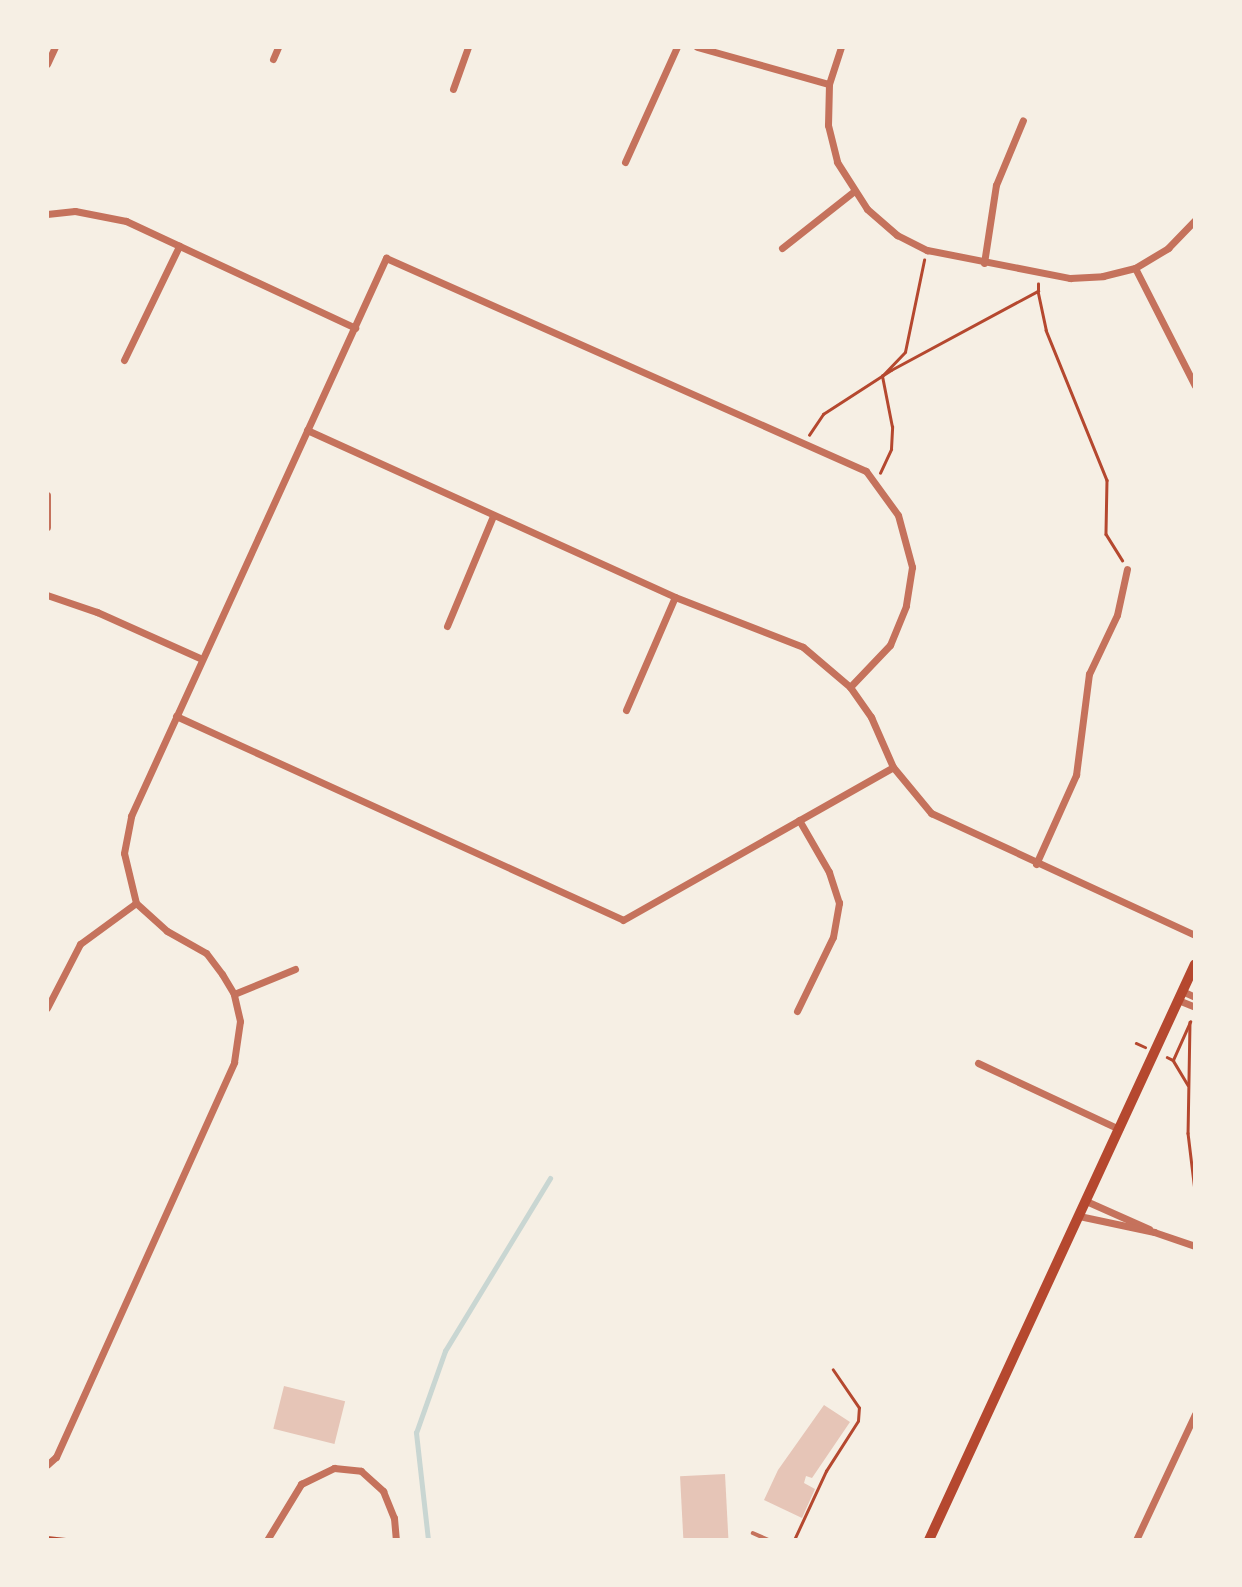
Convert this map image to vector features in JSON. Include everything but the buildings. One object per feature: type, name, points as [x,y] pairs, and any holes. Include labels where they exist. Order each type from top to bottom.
[{"type":"main road","points":[[929,1540],[1195,964]]},
{"type":"street","points":[[47,64],[55,47]]},
{"type":"street","points":[[273,59],[278,47]]},
{"type":"street","points":[[453,89],[468,47]]},
{"type":"street","points":[[625,162],[677,47]]},
{"type":"street","points":[[697,47],[829,84]]},
{"type":"street","points":[[841,47],[829,84],[831,138],[837,162],[853,192],[897,235],[927,250],[1070,278],[1135,268],[1168,248],[1195,220]]},
{"type":"street","points":[[984,262],[996,185],[1023,120]]},
{"type":"street","points":[[782,248],[853,192]]},
{"type":"street","points":[[47,214],[75,211],[126,221],[355,328]]},
{"type":"street","points":[[124,360],[179,246]]},
{"type":"street","points":[[47,1465],[56,1457],[234,1062],[240,1021],[234,994],[206,953],[167,931],[136,904],[124,853],[131,816],[386,258],[806,441],[866,471],[898,515],[912,567],[906,606],[890,645],[850,687]]},
{"type":"street","points":[[1135,268],[1195,386]]},
{"type":"street","points":[[307,430],[675,597],[803,647],[850,687],[871,717],[893,767],[931,813],[1035,864],[1195,935]]},
{"type":"street","points":[[47,495],[47,527]]},
{"type":"street","points":[[447,626],[494,516]]},
{"type":"street","points":[[1035,864],[1076,775],[1089,674],[1117,615],[1127,569]]},
{"type":"street","points":[[47,595],[97,611],[202,659]]},
{"type":"street","points":[[626,710],[675,597]]},
{"type":"street","points":[[176,716],[623,920],[893,767]]},
{"type":"street","points":[[797,1011],[833,937],[839,903],[829,872],[799,820]]},
{"type":"street","points":[[47,1008],[80,944],[136,904]]},
{"type":"street","points":[[234,994],[295,970]]},
{"type":"street","points":[[1180,996],[1195,997]]},
{"type":"street","points":[[1180,996],[1195,1007]]},
{"type":"street","points":[[978,1063],[1119,1129]]},
{"type":"street","points":[[1086,1201],[1154,1232],[1195,1246]]},
{"type":"street","points":[[1079,1216],[1154,1232]]},
{"type":"street","points":[[1136,1540],[1195,1415]]},
{"type":"street","points":[[267,1540],[302,1484],[334,1468],[361,1471],[383,1490],[394,1518],[396,1540]]},
{"type":"lane","points":[[753,1533],[769,1540]]},
{"type":"path","points":[[882,376],[905,352],[927,250]]},
{"type":"path","points":[[1038,273],[1038,291],[1046,330],[1107,480],[1106,534],[1127,569]]},
{"type":"path","points":[[806,441],[823,414],[882,376],[1038,291]]},
{"type":"path","points":[[875,482],[891,449],[892,427],[882,376]]},
{"type":"path","points":[[1173,1059],[1190,1022],[1189,1153],[1195,1191]]},
{"type":"path","points":[[1136,1044],[1173,1059],[1188,1085]]},
{"type":"path","points":[[794,1540],[826,1471],[858,1421],[859,1408],[833,1370]]},
{"type":"path","points":[[47,1536],[77,1540]]},
{"type":"waterway","points":[[428,1540],[416,1433],[445,1351],[550,1178]]}]
